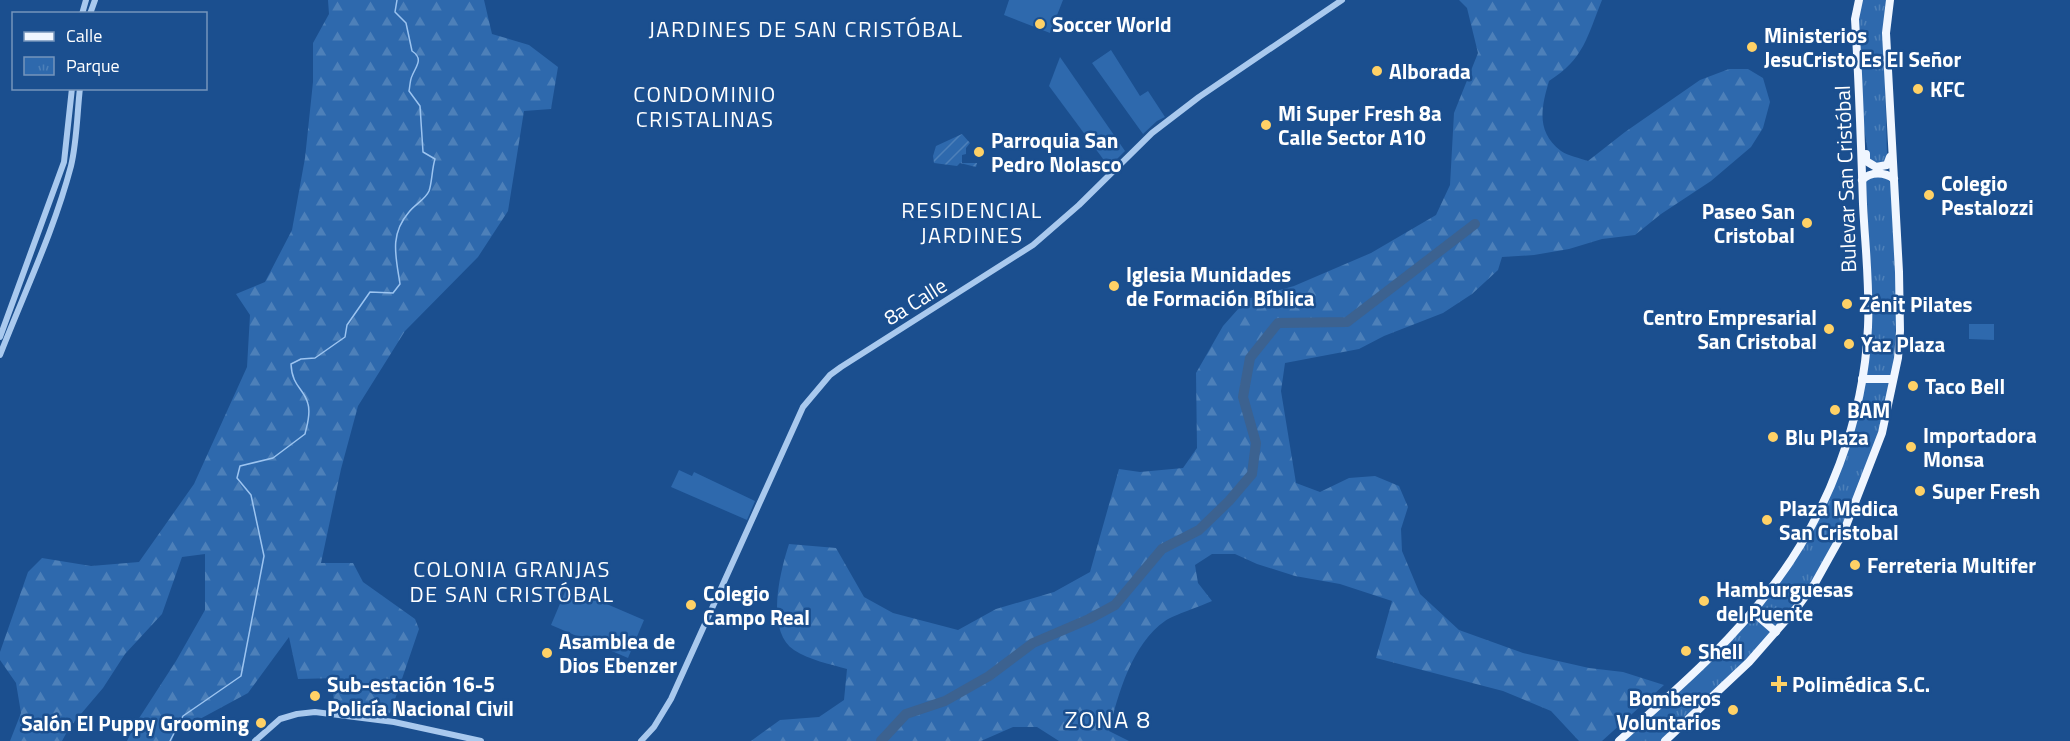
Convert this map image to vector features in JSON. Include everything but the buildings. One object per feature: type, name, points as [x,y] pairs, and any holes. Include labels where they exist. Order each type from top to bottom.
[{"type":"main road","name":"Bulevar San Cristóbal","points":[[1618,741],[1683,683],[1753,612],[1794,556],[1827,494],[1844,450],[1862,379],[1868,326],[1861,114],[1855,19],[1859,0]]},
{"type":"main road","points":[[1665,741],[1726,686],[1776,632],[1815,583],[1844,531],[1877,448],[1898,358],[1900,331],[1886,33],[1890,0]]},
{"type":"main road","points":[[1861,114],[1864,124],[1866,161],[1876,167],[1887,165],[1892,148]]},
{"type":"main road","points":[[1862,180],[1871,174],[1885,174],[1894,179]]},
{"type":"main road","points":[[1862,379],[1893,380]]},
{"type":"main road","points":[[1753,612],[1776,632]]},
{"type":"street","name":"8a Calle","points":[[641,741],[654,727],[671,699],[803,407],[830,375],[1033,245],[1079,205],[1152,133],[1199,97],[1342,0]]},
{"type":"street","points":[[0,337],[64,162],[72,90]]},
{"type":"street","points":[[0,355],[66,182],[71,163],[80,90]]},
{"type":"street","points":[[255,741],[280,719],[315,712],[382,720],[481,741]]},
{"type":"green space","points":[[328,0],[484,0],[492,34],[529,45],[558,67],[551,109],[524,111],[508,211],[478,257],[405,331],[358,406],[341,469],[321,563],[353,563],[363,582],[415,619],[419,629],[391,711],[388,715],[334,709],[333,688],[339,688],[338,678],[298,679],[289,637],[248,693],[174,733],[172,741],[127,741],[205,610],[205,554],[182,557],[162,614],[125,654],[103,688],[69,728],[62,741],[10,741],[21,713],[16,683],[0,660],[0,652],[28,572],[42,558],[91,566],[139,562],[194,484],[247,367],[250,315],[236,294],[265,282],[292,230],[305,158],[313,82],[313,43],[329,14]]},
{"type":"green space","name":"Soccer World","points":[[1009,0],[1063,0],[1050,33],[1004,15]]},
{"type":"green space","points":[[1459,0],[1602,0],[1583,46],[1570,64],[1549,81],[1544,101],[1543,119],[1547,136],[1553,144],[1567,154],[1588,161],[1625,132],[1700,80],[1729,69],[1748,69],[1763,78],[1770,102],[1763,128],[1751,147],[1711,181],[1661,214],[1635,235],[1602,239],[1569,249],[1534,255],[1502,257],[1498,270],[1472,294],[1443,313],[1384,336],[1359,349],[1285,363],[1281,391],[1296,483],[1320,492],[1349,478],[1375,476],[1399,486],[1408,507],[1401,529],[1402,551],[1420,594],[1459,630],[1523,653],[1589,668],[1623,672],[1664,685],[1602,741],[1579,741],[1551,711],[1503,691],[1376,658],[1392,601],[1340,584],[1295,576],[1257,564],[1235,554],[1212,554],[1195,565],[1198,583],[1212,601],[1165,621],[1153,631],[1135,656],[1128,671],[1109,731],[1129,741],[1059,741],[1037,727],[1013,727],[981,741],[751,741],[780,720],[819,717],[844,700],[847,669],[813,659],[794,650],[785,641],[780,629],[777,600],[789,544],[836,548],[864,597],[893,613],[958,630],[996,609],[1054,592],[1090,572],[1119,469],[1140,472],[1183,468],[1197,448],[1196,373],[1223,326],[1247,299],[1294,286],[1371,253],[1436,215],[1450,185],[1454,113],[1478,53],[1467,8]]},
{"type":"green space","points":[[1861,0],[1887,0],[1884,46],[1887,155],[1886,161],[1881,163],[1869,158],[1862,116],[1859,18]]},
{"type":"green space","points":[[1111,50],[1140,96],[1148,91],[1165,117],[1143,134],[1092,63]]},
{"type":"green space","points":[[1060,57],[1125,151],[1109,167],[1049,86]]},
{"type":"green space","points":[[962,134],[970,143],[966,148],[966,154],[962,155],[962,163],[977,163],[976,167],[960,163],[957,166],[934,163],[933,156],[936,146]]},
{"type":"green space","points":[[1885,176],[1891,180],[1895,254],[1896,328],[1892,377],[1864,377],[1871,279],[1866,181],[1869,178]]},
{"type":"green space","points":[[1969,324],[1994,324],[1994,340],[1969,339]]},
{"type":"green space","points":[[1863,381],[1891,382],[1874,449],[1845,522],[1812,583],[1776,629],[1756,611],[1830,495]]},
{"type":"green space","points":[[679,470],[692,476],[694,472],[755,501],[747,520],[671,487]]},
{"type":"green space","points":[[567,587],[644,620],[628,658],[551,625]]},
{"type":"green space","points":[[1753,614],[1773,632],[1753,655],[1662,741],[1622,741]]},
{"type":"waterway","points":[[170,741],[183,716],[241,676],[264,556],[251,495],[237,478],[240,466],[273,458],[305,434],[309,408],[296,383],[291,364],[301,359],[315,358],[345,337],[347,325],[370,292],[393,293],[400,284],[396,246],[399,229],[409,212],[429,191],[435,159],[423,152],[420,106],[409,91],[418,57],[412,51],[406,23],[395,12],[397,0]]},
{"type":"waterway","points":[[881,741],[906,714],[945,701],[989,676],[1033,643],[1115,605],[1162,549],[1199,530],[1229,501],[1252,474],[1256,443],[1243,397],[1250,358],[1278,323],[1347,322],[1475,224]]},
{"type":"place","name":"Soccer World","points":[[1040,24]]},
{"type":"place","name":"Ministerios JesuCristo Es El Señor","points":[[1752,47]]},
{"type":"place","name":"Alborada","points":[[1377,71]]},
{"type":"place","name":"KFC","points":[[1918,89]]},
{"type":"place","name":"Mi Super Fresh 8a Calle Sector A10","points":[[1266,125]]},
{"type":"place","name":"Parroquia San Pedro Nolasco","points":[[979,152]]},
{"type":"place","name":"Colegio Pestalozzi","points":[[1929,195]]},
{"type":"place","name":"Paseo San Cristobal","points":[[1807,223]]},
{"type":"place","name":"Iglesia Munidades de Formación Bíblica","points":[[1114,286]]},
{"type":"place","name":"Zénit Pilates","points":[[1847,304]]},
{"type":"place","name":"Centro Empresarial San Cristobal","points":[[1829,329]]},
{"type":"place","name":"Yaz Plaza","points":[[1849,344]]},
{"type":"place","name":"Taco Bell","points":[[1913,386]]},
{"type":"place","name":"BAM","points":[[1835,410]]},
{"type":"place","name":"Blu Plaza","points":[[1773,437]]},
{"type":"place","name":"Importadora Monsa","points":[[1911,447]]},
{"type":"place","name":"Super Fresh","points":[[1920,491]]},
{"type":"place","name":"Plaza Medica San Cristobal","points":[[1767,520]]},
{"type":"place","name":"Ferreteria Multifer","points":[[1855,565]]},
{"type":"place","name":"Hamburguesas del Puente","points":[[1704,601]]},
{"type":"place","name":"Colegio Campo Real","points":[[691,605]]},
{"type":"place","name":"Shell","points":[[1686,651]]},
{"type":"place","name":"Asamblea de Dios Ebenzer","points":[[547,653]]},
{"type":"place","name":"Polimédica S.C.","points":[[1779,684]]},
{"type":"place","name":"Sub-estación 16-5 Policía Nacional Civil","points":[[315,696]]},
{"type":"place","name":"Bomberos Voluntarios","points":[[1733,710]]},
{"type":"place","name":"Salón El Puppy Grooming","points":[[261,723]]},
{"type":"district","name":"JARDINES DE SAN CRISTÓBAL","points":[[806,29]]},
{"type":"district","name":"CONDOMINIO CRISTALINAS","points":[[705,106]]},
{"type":"district","name":"RESIDENCIAL JARDINES","points":[[972,222]]},
{"type":"district","name":"COLONIA GRANJAS DE SAN CRISTÓBAL","points":[[512,582]]},
{"type":"district","name":"ZONA 8","points":[[1108,719]]}]
